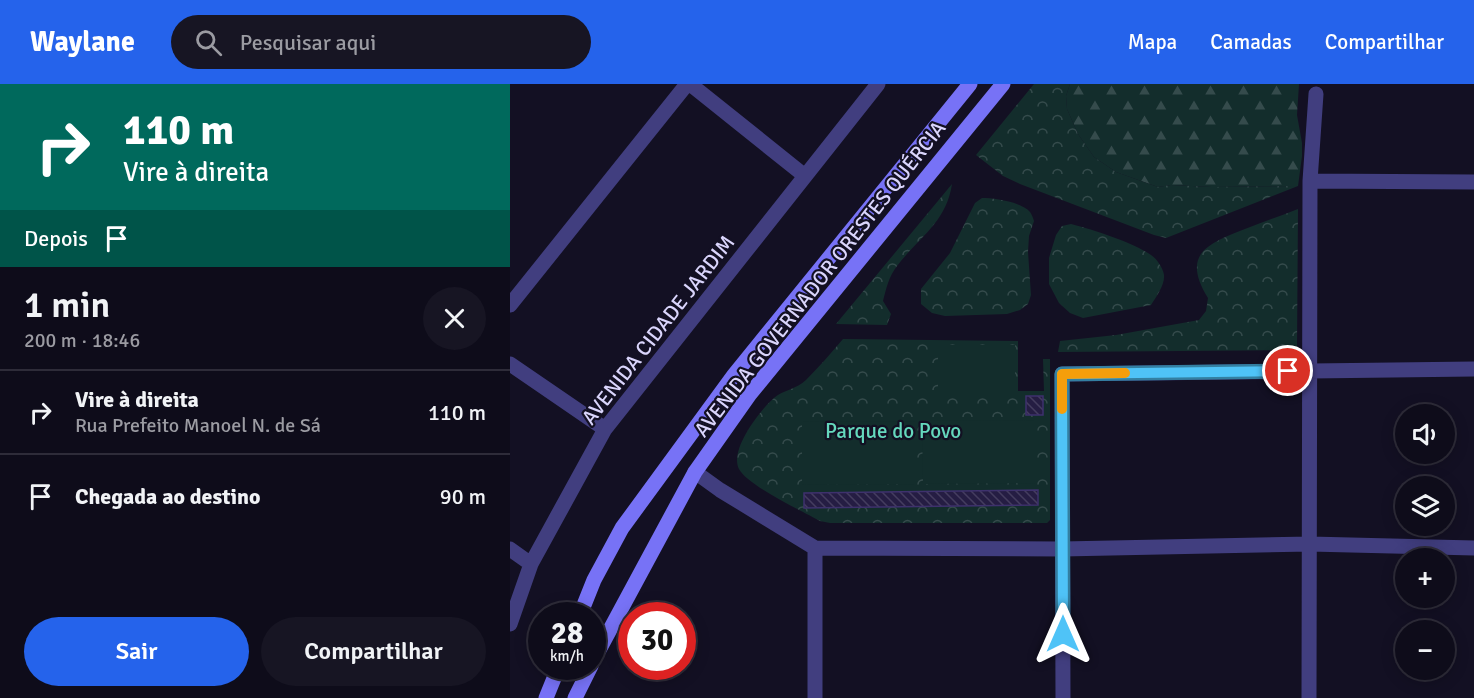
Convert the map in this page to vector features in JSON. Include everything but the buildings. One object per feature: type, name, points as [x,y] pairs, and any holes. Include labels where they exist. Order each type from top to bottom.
[{"type":"main road","name":"AVENIDA GOVERNADOR ORESTES QUÉRCIA","points":[[585,602],[594,580],[622,528],[734,375],[970,84]]},
{"type":"main road","name":"AVENIDA GOVERNADOR ORESTES QUÉRCIA","points":[[606,639],[695,471],[750,394],[1003,84]]},
{"type":"main road","points":[[546,698],[553,680]]},
{"type":"main road","name":"AVENIDA GOVERNADOR ORESTES QUÉRCIA","points":[[575,698],[584,680]]},
{"type":"street","points":[[510,305],[688,84],[805,176]]},
{"type":"street","name":"AVENIDA CIDADE JARDIM","points":[[510,624],[531,564],[605,429],[878,84]]},
{"type":"street","points":[[1310,698],[1310,181],[1316,94]]},
{"type":"street","points":[[1310,181],[1474,182]]},
{"type":"street","points":[[510,364],[605,429]]},
{"type":"street","points":[[1063,698],[1062,374],[1474,369]]},
{"type":"street","points":[[695,471],[720,490],[815,548],[1062,549],[1310,544],[1474,548]]},
{"type":"street","points":[[815,548],[815,698]]},
{"type":"street","points":[[510,549],[531,564]]},
{"type":"green space","points":[[1034,84],[1070,84],[1066,96],[1067,109],[1078,134],[1094,157],[1116,172],[1158,187],[1171,185],[1298,186],[1166,238],[1020,184],[1003,176],[976,155]]},
{"type":"green space","points":[[1070,84],[1299,84],[1297,115],[1302,156],[1298,186],[1171,185],[1158,187],[1116,172],[1094,157],[1078,134],[1067,109],[1066,96]]},
{"type":"green space","points":[[952,184],[949,198],[938,219],[905,256],[890,278],[883,301],[891,314],[887,325],[836,324]]},
{"type":"green space","points":[[982,198],[1014,203],[1026,209],[1032,216],[1034,221],[1029,236],[1028,252],[1031,295],[1028,304],[1020,310],[1007,314],[945,316],[932,313],[921,304],[921,289],[950,253],[975,203]]},
{"type":"green space","points":[[1298,209],[1297,348],[1294,350],[1058,352],[1060,341],[1116,335],[1199,320],[1206,311],[1208,298],[1197,271],[1202,253],[1219,240]]},
{"type":"green space","points":[[1071,224],[1123,241],[1143,250],[1155,259],[1162,269],[1164,279],[1151,305],[1083,318],[1070,313],[1059,303],[1049,284],[1049,258],[1056,235],[1062,226]]},
{"type":"green space","name":"Parque do Povo","points":[[843,339],[1018,341],[1018,391],[1044,391],[1043,359],[1050,359],[1050,520],[1047,523],[830,523],[820,521],[763,490],[744,475],[739,469],[738,452],[747,431],[761,411],[774,398],[806,380]]},
{"type":"green space","points":[[938,345],[1015,345],[1015,395],[938,395]]},
{"type":"green space","points":[[1037,420],[1037,483],[923,484],[922,421]]},
{"type":"green space","points":[[915,421],[915,484],[802,485],[802,422]]},
{"type":"slow traffic","points":[[1062,409],[1062,374],[1125,373]]},
{"type":"route","points":[[1063,634],[1062,374],[1288,371]]}]
